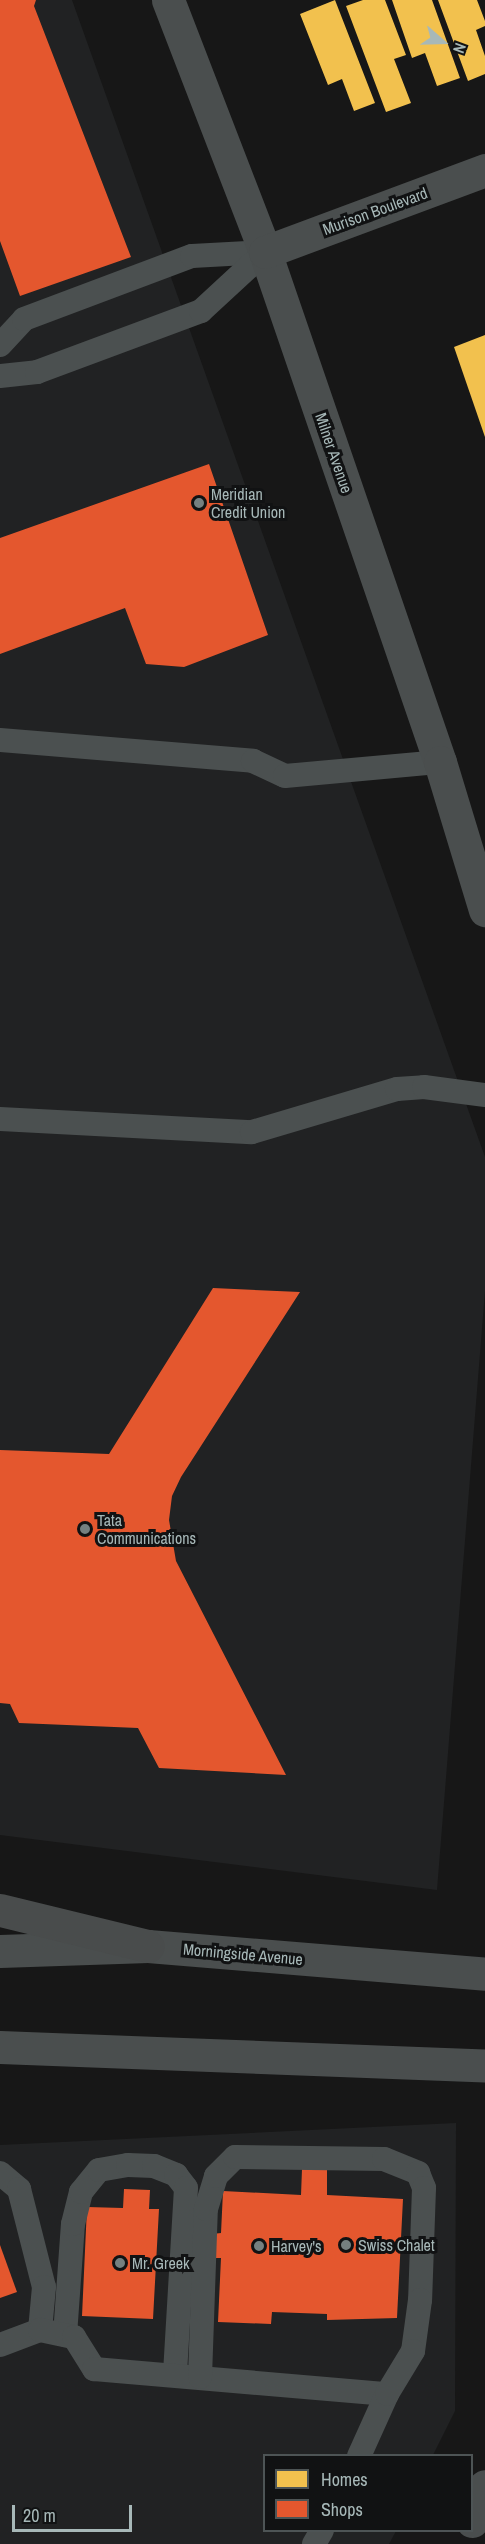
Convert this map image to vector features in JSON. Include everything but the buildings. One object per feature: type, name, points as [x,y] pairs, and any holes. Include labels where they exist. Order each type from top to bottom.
[{"type":"highway","points":[[0,1910],[148,1946]]},
{"type":"main road","name":"Milner Avenue","points":[[168,0],[265,252],[440,762],[485,910]]},
{"type":"main road","name":"Murison Boulevard","points":[[265,252],[485,170]]},
{"type":"main road","name":"Morningside Avenue","points":[[0,1951],[148,1946],[485,1974]]},
{"type":"main road","points":[[0,2047],[485,2066]]},
{"type":"main road","points":[[473,2516],[485,2486]]},
{"type":"lane","points":[[0,345],[24,319],[192,256],[265,252]]},
{"type":"lane","points":[[0,376],[37,372],[201,311],[265,252]]},
{"type":"lane","points":[[0,740],[253,761],[285,776],[440,762]]},
{"type":"lane","points":[[0,1119],[252,1132],[397,1089],[424,1086],[485,1095]]},
{"type":"lane","points":[[200,2377],[206,2209],[216,2176],[235,2157],[384,2159],[418,2174],[423,2188],[420,2300],[413,2351],[387,2394],[360,2454]]},
{"type":"lane","points":[[66,2335],[73,2224],[81,2192],[99,2170],[154,2166],[176,2175],[186,2188],[175,2375]]},
{"type":"lane","points":[[0,2173],[19,2189],[42,2276],[44,2287],[40,2330]]},
{"type":"lane","points":[[0,2345],[40,2330],[74,2337],[94,2369],[387,2394]]},
{"type":"shaded area","points":[[0,0],[72,0],[485,1157],[485,1291],[437,1890],[0,1835]]},
{"type":"shaded area","points":[[456,2123],[455,2411],[434,2454],[263,2454],[263,2532],[395,2532],[389,2544],[0,2544],[0,2145]]},
{"type":"place","name":"Meridian Credit Union","points":[[199,503]]},
{"type":"place","name":"Tata Communications","points":[[85,1529]]},
{"type":"place","name":"Swiss Chalet","points":[[346,2245]]},
{"type":"place","name":"Harvey's","points":[[259,2246]]},
{"type":"place","name":"Mr. Greek","points":[[120,2263]]}]
